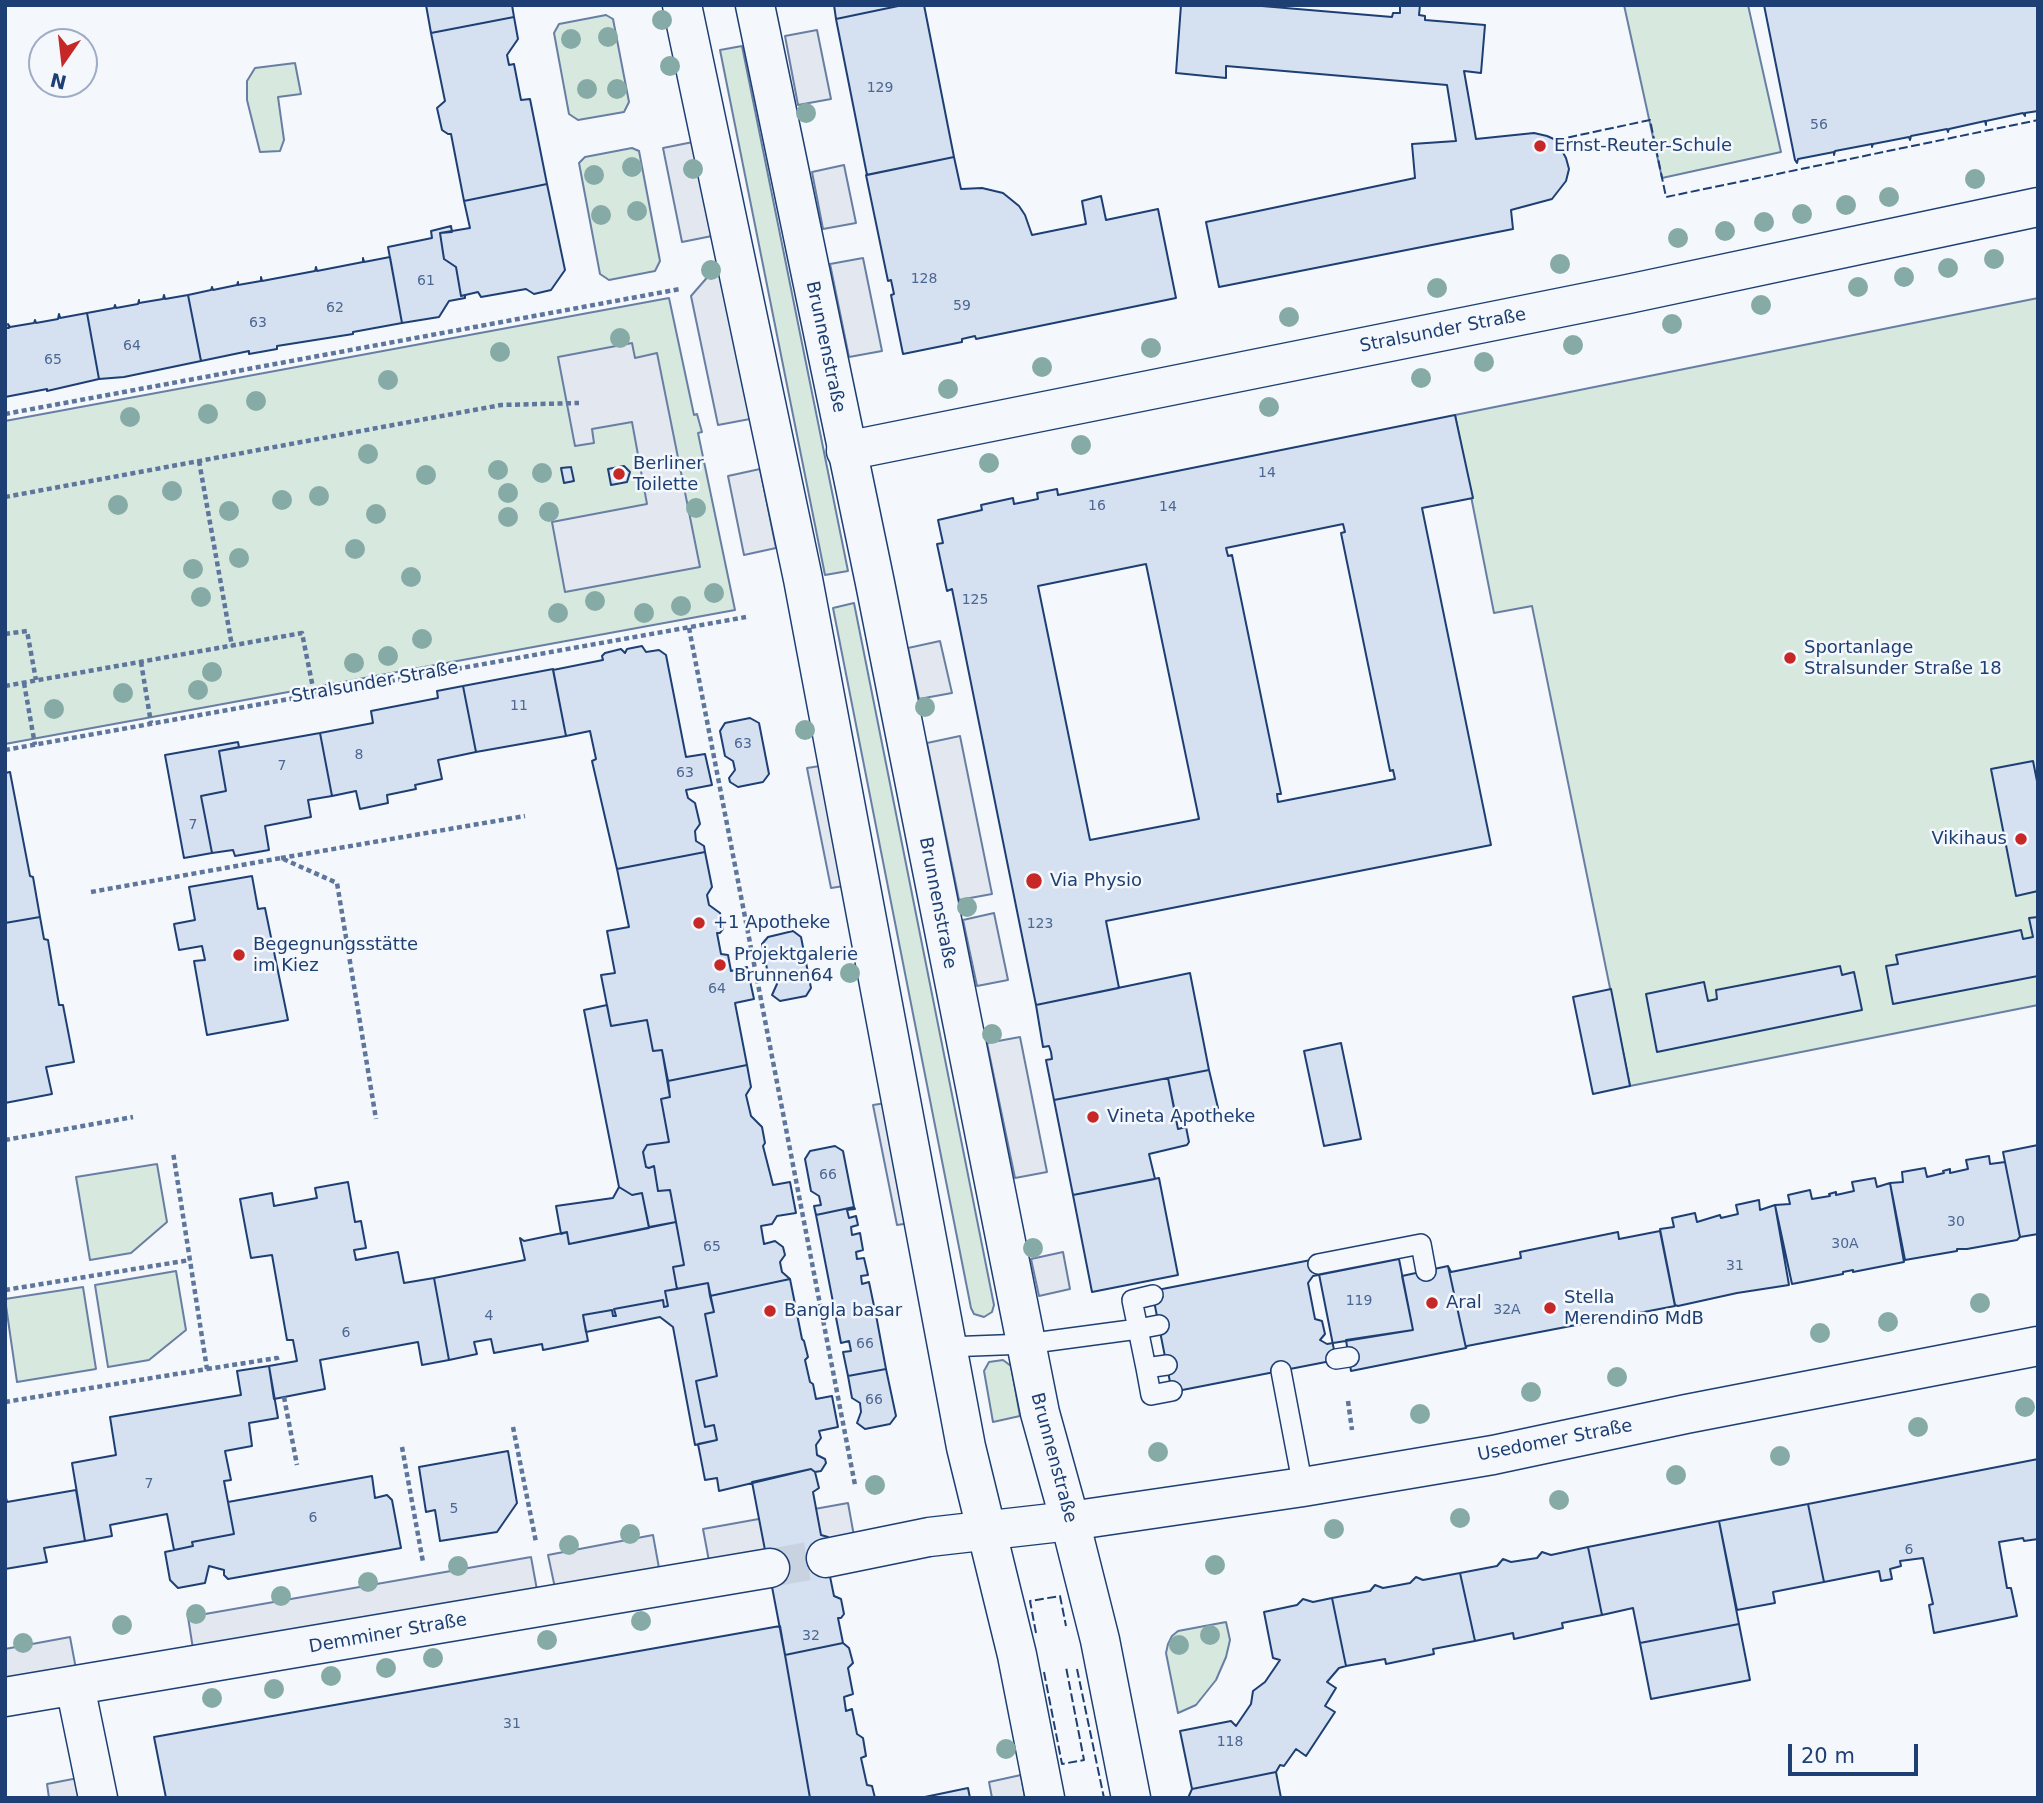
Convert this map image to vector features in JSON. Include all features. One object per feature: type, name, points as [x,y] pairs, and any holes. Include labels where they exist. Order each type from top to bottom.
[{"type":"main road","points":[[682,5],[803,579],[966,1447],[1017,1655],[1045,1798]]},
{"type":"main road","name":"Brunnenstraße","points":[[755,5],[875,583],[1044,1432],[1100,1640],[1132,1798]]},
{"type":"main road","name":"Stralsunder Straße","points":[[846,451],[1628,294],[2038,207]]},
{"type":"main road","name":"Usedomer Straße","points":[[986,1531],[1303,1487],[1493,1455],[1686,1414],[2038,1346]]},
{"type":"main road","points":[[826,1558],[929,1537],[986,1531]]},
{"type":"main road","name":"Demminer Straße","points":[[5,1698],[770,1568]]},
{"type":"main road","points":[[75,1686],[98,1798]]},
{"type":"lane","points":[[1318,1264],[1421,1244],[1426,1271]]},
{"type":"lane","points":[[1153,1295],[1132,1300],[1151,1395],[1172,1391]]},
{"type":"lane","points":[[947,1347],[1026,1343],[1159,1325]]},
{"type":"lane","points":[[1146,1368],[1167,1365]]},
{"type":"lane","points":[[1281,1371],[1303,1487]]},
{"type":"path","points":[[5,414],[680,289]]},
{"type":"path","points":[[5,497],[501,405],[579,403]]},
{"type":"path","points":[[199,461],[232,646]]},
{"type":"path","name":"Stralsunder Straße","points":[[5,750],[746,617]]},
{"type":"path","points":[[689,628],[855,1485]]},
{"type":"path","points":[[5,634],[27,631],[36,680]]},
{"type":"path","points":[[5,686],[302,633],[314,693]]},
{"type":"path","points":[[141,662],[151,723]]},
{"type":"path","points":[[24,682],[35,745]]},
{"type":"path","points":[[91,892],[525,816]]},
{"type":"path","points":[[281,859],[337,883],[376,1119]]},
{"type":"path","points":[[5,1140],[132,1117]]},
{"type":"path","points":[[173,1152],[207,1369]]},
{"type":"path","points":[[5,1290],[190,1259]]},
{"type":"path","points":[[5,1402],[277,1358],[278,1364]]},
{"type":"path","points":[[284,1397],[297,1465]]},
{"type":"path","points":[[1348,1401],[1352,1430]]},
{"type":"path","points":[[513,1427],[536,1542]]},
{"type":"path","points":[[402,1447],[424,1562]]},
{"type":"shaded area","points":[[1624,5],[1748,5],[1781,152],[1662,178]]},
{"type":"shaded area","points":[[606,15],[613,19],[629,102],[624,112],[578,120],[569,114],[554,33],[559,24]]},
{"type":"shaded area","points":[[817,30],[831,99],[798,105],[785,36]]},
{"type":"shaded area","points":[[742,46],[848,571],[825,575],[720,50]]},
{"type":"shaded area","points":[[295,63],[301,94],[278,97],[284,140],[280,151],[260,152],[247,100],[247,81],[255,68]]},
{"type":"shaded area","points":[[693,142],[712,236],[682,242],[663,148]]},
{"type":"shaded area","points":[[632,148],[639,151],[660,261],[655,271],[609,280],[600,274],[579,163],[585,157]]},
{"type":"shaded area","points":[[844,165],[856,223],[823,229],[812,172]]},
{"type":"shaded area","points":[[863,258],[882,351],[849,357],[830,264]]},
{"type":"shaded area","points":[[718,265],[750,419],[718,425],[691,296]]},
{"type":"shaded area","points":[[669,298],[694,415],[697,414],[702,432],[698,433],[735,610],[5,744],[5,421]]},
{"type":"shaded area","name":"Sportanlage Stralsunder Straße 18","points":[[2038,298],[2038,1005],[1630,1086],[1532,606],[1494,613],[1455,415]]},
{"type":"shaded area","points":[[632,343],[635,358],[657,353],[700,567],[565,592],[552,522],[647,504],[632,422],[592,429],[594,443],[575,446],[558,357]]},
{"type":"shaded area","points":[[760,469],[776,548],[744,555],[728,476]]},
{"type":"shaded area","points":[[854,603],[994,1305],[992,1312],[984,1317],[974,1314],[971,1308],[833,608]]},
{"type":"shaded area","points":[[940,641],[952,693],[919,699],[908,648]]},
{"type":"shaded area","points":[[960,736],[992,894],[959,900],[927,743]]},
{"type":"shaded area","points":[[820,766],[844,886],[831,888],[807,768]]},
{"type":"shaded area","points":[[994,913],[1008,980],[977,986],[963,920]]},
{"type":"shaded area","points":[[1020,1037],[1047,1172],[1015,1178],[987,1043]]},
{"type":"shaded area","points":[[886,1103],[910,1223],[897,1225],[873,1105]]},
{"type":"shaded area","points":[[157,1164],[167,1222],[131,1253],[90,1260],[76,1177]]},
{"type":"shaded area","points":[[1063,1252],[1070,1289],[1039,1296],[1031,1259]]},
{"type":"shaded area","points":[[176,1271],[186,1330],[149,1360],[108,1367],[95,1285]]},
{"type":"shaded area","points":[[83,1287],[96,1369],[17,1382],[5,1299]]},
{"type":"shaded area","points":[[1003,1360],[1011,1366],[1020,1416],[993,1422],[984,1371],[989,1362]]},
{"type":"shaded area","points":[[848,1503],[854,1536],[709,1561],[703,1529]]},
{"type":"shaded area","points":[[653,1535],[659,1568],[555,1588],[548,1555]]},
{"type":"shaded area","points":[[531,1557],[537,1590],[193,1649],[188,1617]]},
{"type":"shaded area","points":[[1226,1622],[1230,1640],[1216,1680],[1196,1705],[1178,1713],[1166,1653],[1172,1636],[1178,1631]]},
{"type":"shaded area","points":[[70,1637],[76,1669],[5,1681],[5,1649]]},
{"type":"shaded area","points":[[1021,1775],[1025,1798],[992,1798],[989,1782]]},
{"type":"shaded area","points":[[78,1778],[82,1798],[49,1798],[47,1784]]},
{"type":"building","points":[[426,5],[512,5],[514,17],[431,33]]},
{"type":"building","points":[[834,5],[903,5],[836,19]]},
{"type":"building","points":[[903,5],[924,5],[954,157],[867,175],[836,19]]},
{"type":"building","points":[[1181,5],[1250,5],[1392,17],[1393,13],[1400,13],[1400,5],[1420,5],[1419,15],[1425,16],[1425,20],[1485,25],[1481,73],[1464,71],[1476,139],[1534,133],[1556,140],[1569,169],[1566,181],[1552,199],[1511,210],[1513,229],[1219,287],[1206,222],[1415,178],[1412,144],[1456,141],[1447,85],[1226,66],[1226,78],[1176,73]]},
{"type":"building","points":[[1764,5],[2038,5],[2038,111],[2025,113],[2025,116],[2023,113],[1986,121],[1986,125],[1985,121],[1949,129],[1948,132],[1947,129],[1911,136],[1910,140],[1909,137],[1873,144],[1872,147],[1872,144],[1835,151],[1834,155],[1834,152],[1798,159],[1797,163]]},
{"type":"building","points":[[514,17],[518,39],[507,55],[509,65],[514,64],[521,100],[530,99],[547,184],[464,201],[451,134],[442,130],[437,108],[445,101],[431,33]]},
{"type":"building","points":[[954,157],[961,189],[982,188],[1003,193],[1019,206],[1032,235],[1086,224],[1082,201],[1101,196],[1106,220],[1158,209],[1176,298],[976,339],[975,336],[962,339],[962,342],[903,354],[891,295],[894,294],[891,280],[888,281],[866,175]]},
{"type":"building","points":[[547,184],[565,270],[551,290],[534,294],[526,289],[481,297],[478,292],[461,296],[456,267],[444,259],[440,233],[470,228],[464,201]]},
{"type":"building","points":[[451,226],[452,232],[440,233],[444,259],[456,267],[461,296],[465,295],[465,298],[449,301],[439,317],[402,323],[388,247],[432,238],[431,231]]},
{"type":"building","points":[[390,257],[402,323],[277,346],[277,349],[249,354],[249,351],[201,361],[188,295],[211,290],[212,287],[213,290],[237,285],[238,282],[238,285],[261,281],[261,277],[262,281],[315,271],[316,267],[317,271],[363,262],[363,258],[364,262]]},
{"type":"building","points":[[164,295],[165,299],[188,295],[201,361],[124,377],[99,379],[87,313],[114,308],[115,305],[116,308],[138,304],[139,300],[139,303],[163,299]]},
{"type":"building","points":[[87,313],[99,379],[5,397],[5,328],[9,328],[8,324],[10,327],[34,323],[35,320],[36,323],[58,319],[59,314],[60,318]]},
{"type":"building","points":[[1455,415],[1473,498],[1422,508],[1491,845],[1106,921],[1119,988],[1036,1005],[952,589],[947,591],[937,544],[943,543],[938,520],[982,510],[981,505],[1013,498],[1014,504],[1038,499],[1037,493],[1057,489],[1058,495]],"holes":[[[1343,524],[1345,532],[1341,533],[1390,771],[1393,770],[1395,779],[1278,802],[1277,794],[1281,794],[1232,555],[1228,556],[1226,548]],[[1146,564],[1199,819],[1090,840],[1038,586]]]},
{"type":"building","name":"Berliner Toilette","points":[[624,466],[630,472],[627,482],[611,485],[608,469]]},
{"type":"building","points":[[571,467],[574,481],[564,483],[561,468]]},
{"type":"building","points":[[642,646],[646,652],[659,650],[666,655],[686,757],[705,754],[712,785],[686,790],[688,798],[695,803],[700,824],[695,831],[696,841],[704,846],[705,852],[617,869],[592,761],[596,759],[590,731],[566,736],[553,670],[603,660],[605,653],[621,649],[625,653],[627,649]]},
{"type":"building","points":[[553,669],[566,736],[476,752],[463,686]]},
{"type":"building","points":[[463,686],[476,752],[438,760],[442,779],[415,785],[416,789],[387,795],[388,803],[360,809],[356,791],[332,796],[320,733],[373,723],[371,711],[438,698],[437,691]]},
{"type":"building","points":[[750,718],[759,723],[769,774],[763,782],[738,787],[730,782],[729,778],[735,770],[733,761],[725,756],[720,731],[725,723]]},
{"type":"building","points":[[320,733],[332,796],[308,800],[311,817],[265,826],[269,850],[235,856],[233,850],[212,853],[201,796],[226,791],[219,751]]},
{"type":"building","points":[[238,742],[239,747],[219,751],[226,791],[201,796],[212,853],[184,858],[165,755]]},
{"type":"building","name":"Vikihaus","points":[[2033,761],[2038,786],[2038,891],[2016,896],[1991,769]]},
{"type":"building","points":[[10,772],[40,917],[5,923],[5,773]]},
{"type":"building","points":[[705,852],[712,887],[707,895],[709,905],[720,913],[723,929],[717,933],[721,954],[728,955],[731,971],[747,967],[754,999],[735,1003],[747,1065],[668,1081],[662,1050],[653,1051],[647,1020],[611,1026],[601,975],[615,973],[607,931],[629,927],[617,869]]},
{"type":"building","name":"Begegnungsstätte im Kiez","points":[[252,876],[258,909],[265,908],[288,1020],[207,1035],[194,961],[205,960],[202,946],[179,950],[174,924],[195,920],[189,887]]},
{"type":"building","points":[[40,917],[44,939],[48,940],[59,1005],[63,1005],[74,1062],[46,1067],[52,1094],[5,1103],[5,923]]},
{"type":"building","points":[[2038,917],[2038,976],[1893,1004],[1886,966],[1898,964],[1896,955],[2021,930],[2023,939],[2033,937],[2029,918]]},
{"type":"building","points":[[793,931],[801,937],[811,988],[806,996],[780,1001],[772,995],[777,984],[775,974],[767,969],[762,944],[768,937]]},
{"type":"building","points":[[1840,966],[1842,975],[1854,972],[1862,1010],[1657,1052],[1646,994],[1704,982],[1708,1001],[1717,999],[1716,990]]},
{"type":"building","points":[[1190,973],[1209,1070],[1054,1100],[1046,1060],[1052,1059],[1051,1052],[1049,1046],[1043,1047],[1036,1005]]},
{"type":"building","points":[[1611,989],[1630,1086],[1593,1094],[1573,997]]},
{"type":"building","points":[[607,1005],[611,1026],[647,1020],[653,1051],[662,1050],[670,1097],[661,1099],[669,1142],[647,1145],[643,1152],[646,1167],[654,1166],[658,1191],[670,1190],[676,1222],[649,1227],[642,1193],[632,1195],[619,1187],[584,1010]]},
{"type":"building","points":[[1341,1043],[1361,1139],[1324,1146],[1304,1051]]},
{"type":"building","points":[[747,1065],[751,1087],[746,1095],[751,1116],[762,1127],[765,1143],[763,1146],[773,1185],[790,1182],[796,1213],[777,1216],[772,1224],[761,1226],[764,1244],[775,1241],[783,1247],[785,1255],[780,1262],[782,1272],[790,1279],[710,1296],[708,1283],[677,1289],[673,1267],[684,1265],[670,1190],[658,1191],[654,1166],[646,1167],[643,1152],[647,1145],[669,1142],[661,1099],[670,1097],[668,1081]]},
{"type":"building","points":[[1209,1070],[1218,1108],[1176,1117],[1168,1078]]},
{"type":"building","points":[[1168,1078],[1178,1129],[1186,1127],[1189,1142],[1187,1145],[1149,1154],[1155,1179],[1073,1195],[1054,1100]]},
{"type":"building","points":[[2038,1145],[2038,1234],[2020,1237],[2003,1152]]},
{"type":"building","points":[[835,1146],[843,1151],[854,1207],[816,1215],[814,1206],[821,1205],[819,1196],[811,1191],[805,1159],[810,1151]]},
{"type":"building","points":[[1989,1156],[1990,1164],[2005,1162],[2020,1237],[2017,1240],[1905,1260],[1890,1183],[1903,1182],[1902,1172],[1925,1168],[1927,1177],[1950,1169],[1950,1173],[1968,1169],[1966,1160]]},
{"type":"building","points":[[1159,1178],[1178,1275],[1092,1292],[1073,1195]]},
{"type":"building","points":[[1875,1178],[1877,1187],[1890,1183],[1904,1262],[1792,1284],[1775,1205],[1790,1204],[1788,1195],[1810,1190],[1812,1199],[1830,1196],[1829,1194],[1836,1192],[1836,1195],[1854,1191],[1852,1182]]},
{"type":"building","points":[[348,1182],[355,1222],[361,1221],[366,1248],[354,1250],[356,1260],[398,1252],[404,1283],[434,1278],[449,1360],[422,1365],[418,1342],[320,1360],[325,1389],[274,1399],[269,1366],[297,1361],[293,1340],[287,1340],[272,1255],[251,1258],[240,1199],[272,1193],[274,1206],[317,1198],[315,1188]]},
{"type":"building","points":[[619,1187],[632,1195],[642,1193],[649,1228],[569,1244],[567,1232],[561,1234],[556,1206],[613,1198]]},
{"type":"building","points":[[1759,1200],[1760,1210],[1775,1205],[1789,1285],[1675,1305],[1660,1229],[1674,1227],[1672,1218],[1695,1213],[1697,1222],[1720,1215],[1721,1218],[1738,1214],[1736,1205]]},
{"type":"building","points":[[854,1207],[855,1209],[847,1210],[849,1218],[856,1216],[858,1225],[851,1227],[852,1235],[860,1233],[863,1250],[856,1252],[857,1259],[864,1258],[868,1275],[861,1276],[862,1284],[869,1282],[874,1306],[867,1308],[869,1316],[876,1315],[886,1369],[848,1376],[843,1352],[851,1351],[849,1341],[841,1343],[816,1215]]},
{"type":"building","points":[[676,1222],[684,1265],[673,1267],[677,1289],[665,1291],[668,1306],[664,1307],[663,1300],[614,1309],[616,1316],[613,1316],[612,1310],[583,1315],[588,1341],[543,1350],[542,1344],[494,1353],[491,1339],[474,1342],[477,1354],[449,1360],[434,1278],[525,1260],[520,1238],[524,1241],[567,1232],[569,1244]]},
{"type":"building","points":[[1660,1231],[1675,1306],[1466,1348],[1448,1266],[1451,1272],[1521,1258],[1520,1252],[1618,1232],[1619,1239]]},
{"type":"building","points":[[1316,1259],[1336,1360],[1172,1392],[1152,1291]]},
{"type":"building","points":[[1399,1259],[1413,1330],[1327,1344],[1320,1340],[1325,1334],[1322,1321],[1315,1319],[1308,1283],[1313,1276]]},
{"type":"building","name":"Aral","points":[[1448,1266],[1466,1348],[1351,1371],[1346,1340],[1413,1330],[1402,1276]]},
{"type":"building","points":[[790,1279],[808,1357],[805,1360],[816,1399],[832,1396],[838,1427],[819,1431],[821,1438],[816,1445],[817,1455],[825,1459],[826,1463],[821,1471],[815,1472],[811,1469],[719,1491],[717,1478],[705,1480],[698,1444],[717,1440],[714,1425],[705,1427],[696,1381],[717,1376],[705,1314],[714,1312],[710,1296]]},
{"type":"building","points":[[708,1283],[714,1312],[705,1314],[717,1376],[696,1381],[705,1427],[714,1425],[717,1440],[695,1445],[673,1327],[660,1317],[586,1332],[583,1315],[612,1310],[613,1316],[616,1316],[614,1309],[663,1300],[664,1307],[668,1306],[665,1291]]},
{"type":"building","points":[[269,1366],[278,1418],[249,1423],[252,1446],[225,1451],[231,1480],[224,1481],[234,1534],[192,1542],[193,1546],[174,1550],[167,1514],[110,1525],[112,1536],[85,1541],[72,1463],[116,1455],[110,1417],[241,1395],[237,1371]]},
{"type":"building","points":[[886,1369],[896,1416],[890,1424],[865,1429],[857,1423],[861,1412],[860,1403],[852,1398],[848,1376]]},
{"type":"building","points":[[508,1451],[517,1503],[497,1532],[440,1541],[435,1510],[426,1512],[419,1467]]},
{"type":"building","points":[[2038,1459],[2038,1539],[2024,1541],[2023,1538],[1999,1542],[2007,1588],[2011,1588],[2017,1616],[1934,1633],[1929,1605],[1933,1604],[1923,1558],[1900,1561],[1901,1566],[1890,1569],[1892,1579],[1881,1581],[1879,1571],[1824,1582],[1808,1504]]},
{"type":"building","points":[[811,1469],[815,1472],[819,1488],[813,1492],[821,1535],[828,1537],[831,1553],[826,1557],[834,1596],[841,1599],[844,1614],[838,1618],[843,1643],[785,1655],[752,1482]]},
{"type":"building","points":[[372,1476],[375,1498],[387,1495],[392,1500],[401,1548],[228,1579],[224,1570],[209,1566],[205,1583],[178,1588],[170,1580],[165,1552],[193,1546],[192,1542],[234,1534],[228,1502]]},
{"type":"building","points":[[76,1490],[85,1541],[44,1548],[47,1562],[5,1569],[5,1494],[7,1502]]},
{"type":"building","points":[[1808,1504],[1824,1582],[1773,1592],[1775,1603],[1737,1610],[1719,1521]]},
{"type":"building","points":[[1719,1521],[1739,1624],[1640,1643],[1633,1608],[1602,1615],[1588,1547]]},
{"type":"building","points":[[1588,1547],[1602,1615],[1562,1623],[1563,1628],[1514,1639],[1513,1633],[1475,1641],[1460,1573],[1497,1566],[1503,1559],[1511,1562],[1537,1558],[1542,1552],[1551,1555]]},
{"type":"building","points":[[1460,1573],[1475,1641],[1433,1649],[1434,1654],[1386,1664],[1385,1659],[1346,1666],[1332,1598],[1370,1591],[1375,1585],[1383,1588],[1410,1583],[1416,1577],[1423,1580]]},
{"type":"building","points":[[1332,1598],[1346,1666],[1339,1668],[1327,1682],[1336,1688],[1325,1706],[1335,1712],[1306,1756],[1296,1749],[1276,1772],[1192,1789],[1180,1731],[1231,1721],[1236,1726],[1251,1704],[1253,1691],[1265,1682],[1280,1660],[1273,1658],[1264,1612],[1297,1605],[1303,1599],[1313,1602]]},
{"type":"building","points":[[1739,1624],[1750,1680],[1651,1699],[1640,1643]]},
{"type":"building","points":[[780,1626],[810,1798],[166,1798],[154,1737]]},
{"type":"building","points":[[843,1643],[849,1648],[853,1663],[848,1668],[853,1694],[844,1697],[846,1711],[852,1709],[857,1734],[863,1738],[866,1756],[861,1758],[867,1785],[872,1786],[875,1798],[810,1798],[785,1655]]},
{"type":"building","points":[[1276,1772],[1281,1798],[1188,1798],[1192,1789]]},
{"type":"building","points":[[968,1788],[970,1798],[920,1798]]},
{"type":"tunnel","points":[[770,1568],[826,1558]]},
{"type":"fence","points":[[1556,140],[1650,120],[1666,197],[2038,120]]},
{"type":"fence","points":[[1036,1633],[1030,1601],[1060,1596],[1066,1626]]},
{"type":"fence","points":[[1044,1672],[1062,1764],[1084,1760],[1066,1667]]},
{"type":"fence","points":[[1077,1669],[1104,1798]]},
{"type":"place","name":"Ernst-Reuter-Schule","points":[[1540,146]]},
{"type":"place","name":"Berliner Toilette","points":[[619,474]]},
{"type":"place","name":"Sportanlage Stralsunder Straße 18","points":[[1790,658]]},
{"type":"place","name":"Vikihaus","points":[[2021,839]]},
{"type":"place","name":"Via Physio","points":[[1034,881]]},
{"type":"place","name":"+1 Apotheke","points":[[699,923]]},
{"type":"place","name":"Begegnungsstätte im Kiez","points":[[239,955]]},
{"type":"place","name":"Projektgalerie Brunnen64","points":[[720,965]]},
{"type":"place","name":"Vineta Apotheke","points":[[1093,1117]]},
{"type":"place","name":"Aral","points":[[1432,1303]]},
{"type":"place","name":"Stella Merendino MdB","points":[[1550,1308]]},
{"type":"place","name":"Bangla basar","points":[[770,1311]]}]
